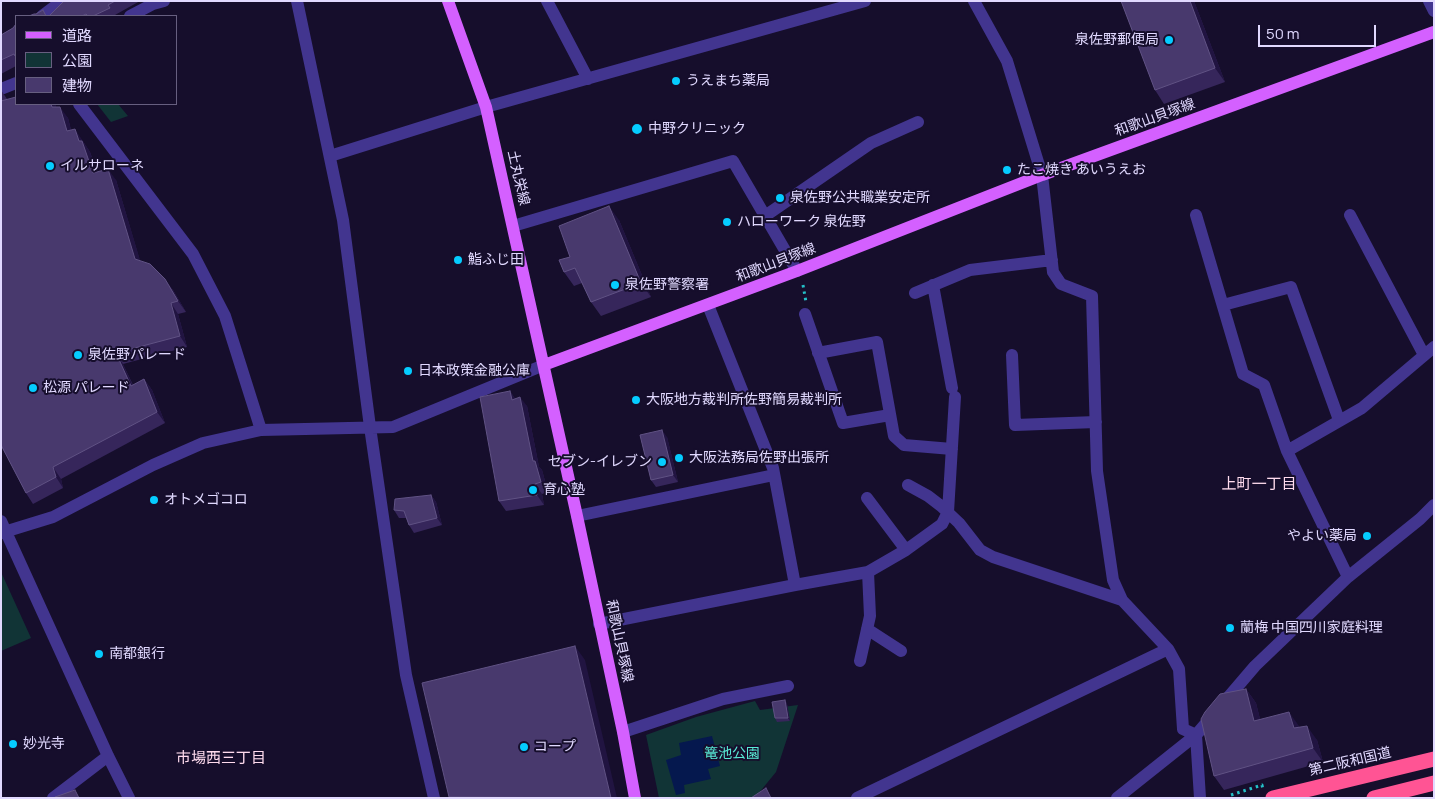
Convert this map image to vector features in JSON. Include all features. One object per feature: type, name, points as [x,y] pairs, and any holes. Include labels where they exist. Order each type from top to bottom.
[{"type":"highway","name":"第二阪和国道","points":[[1274,798],[1434,759]]},
{"type":"highway","points":[[1374,798],[1434,783]]},
{"type":"main road","name":"土丸栄線","points":[[448,1],[486,107],[544,365]]},
{"type":"main road","name":"和歌山貝塚線","points":[[635,798],[623,732],[544,365],[708,305],[1042,175],[1434,32]]},
{"type":"street","points":[[43,15],[62,1]]},
{"type":"street","points":[[132,15],[153,4],[164,1]]},
{"type":"street","points":[[297,1],[343,220],[370,427],[406,674],[434,798]]},
{"type":"street","points":[[547,1],[588,79]]},
{"type":"street","points":[[330,156],[486,107],[865,1]]},
{"type":"street","points":[[974,1],[1008,60],[1042,175],[1053,272],[1061,284],[1092,296],[1097,470],[1112,580],[1122,600],[1168,649],[1179,669],[1182,729],[1196,735]]},
{"type":"street","points":[[1429,1],[1434,11]]},
{"type":"street","points":[[1,89],[15,83]]},
{"type":"street","points":[[80,105],[193,254],[224,316],[262,430]]},
{"type":"street","points":[[765,216],[871,143],[918,122]]},
{"type":"street","points":[[513,226],[733,161],[797,271]]},
{"type":"street","points":[[1196,215],[1243,374],[1264,385],[1287,451],[1348,577]]},
{"type":"street","points":[[1287,451],[1362,408],[1429,351],[1350,215]]},
{"type":"street","points":[[915,293],[970,270],[1052,260]]},
{"type":"street","points":[[599,624],[868,572],[906,550],[942,524],[948,512],[953,393],[933,285]]},
{"type":"street","points":[[1223,305],[1291,287],[1339,420]]},
{"type":"street","points":[[708,305],[770,459],[794,585]]},
{"type":"street","points":[[805,314],[844,423],[890,415]]},
{"type":"street","points":[[818,353],[877,342],[894,436],[904,445],[952,449]]},
{"type":"street","points":[[1012,354],[1015,425],[1096,422]]},
{"type":"street","points":[[129,798],[3,529],[53,517],[203,443],[262,430],[393,427],[544,365]]},
{"type":"street","points":[[577,516],[774,475]]},
{"type":"street","points":[[908,484],[928,496],[948,512],[980,550],[993,557],[1122,600]]},
{"type":"street","points":[[867,498],[906,550]]},
{"type":"street","points":[[1117,798],[1196,735],[1255,666],[1348,577],[1434,506]]},
{"type":"street","points":[[860,661],[870,616],[868,572]]},
{"type":"street","points":[[867,629],[901,651]]},
{"type":"street","points":[[857,798],[1168,649]]},
{"type":"street","points":[[623,732],[723,699],[788,686]]},
{"type":"street","points":[[1196,735],[1200,798]]},
{"type":"street","points":[[53,798],[108,756]]},
{"type":"path","points":[[1231,795],[1262,785],[1265,798]]},
{"type":"green space","points":[[98,105],[119,105],[128,116],[111,122]]},
{"type":"green space","points":[[1,572],[31,638],[1,651]]},
{"type":"green space","name":"篭池公園","points":[[755,701],[760,710],[798,705],[776,772],[758,794],[753,798],[659,798],[646,735],[696,717]]},
{"type":"shaded area","points":[[712,736],[720,766],[708,769],[711,779],[684,785],[685,793],[676,795],[666,760],[681,755],[679,743]]},
{"type":"building","points":[[64,1],[115,1],[108,5],[110,8],[95,15],[50,15]]},
{"type":"building","points":[[1121,1],[1190,1],[1215,68],[1155,90]]},
{"type":"building","points":[[43,10],[46,15],[32,15]]},
{"type":"building","points":[[15,25],[15,56],[14,54],[1,60],[1,35]]},
{"type":"building","points":[[15,97],[15,105],[51,105],[52,107],[60,107],[67,131],[75,129],[79,141],[82,141],[93,173],[108,169],[135,259],[150,264],[165,279],[178,301],[171,303],[180,336],[116,353],[131,386],[144,379],[157,412],[53,467],[56,477],[26,493],[1,445],[1,101]]},
{"type":"building","points":[[609,206],[641,283],[591,302],[575,268],[564,272],[559,260],[570,257],[559,226]]},
{"type":"building","points":[[510,391],[512,400],[520,397],[533,461],[535,461],[541,482],[535,484],[537,495],[499,501],[480,397]]},
{"type":"building","name":"セブン-イレブン","points":[[662,430],[673,475],[651,480],[640,435]]},
{"type":"building","points":[[431,495],[437,518],[409,525],[404,511],[394,510],[395,499]]},
{"type":"building","name":"コープ","points":[[575,646],[611,798],[449,797],[422,683]]},
{"type":"building","points":[[1246,689],[1254,721],[1289,712],[1294,728],[1307,726],[1313,748],[1214,776],[1201,719],[1220,694]]},
{"type":"building","points":[[785,700],[788,718],[775,718],[772,702]]},
{"type":"building","points":[[766,788],[771,798],[751,798]]},
{"type":"building","points":[[75,790],[79,798],[55,797]]},
{"type":"place","name":"泉佐野郵便局","points":[[1169,40]]},
{"type":"place","name":"うえまち薬局","points":[[676,81]]},
{"type":"place","name":"中野クリニック","points":[[637,129]]},
{"type":"place","name":"イルサローネ","points":[[50,166]]},
{"type":"place","name":"たこ焼き あいうえお","points":[[1007,170]]},
{"type":"place","name":"泉佐野公共職業安定所","points":[[780,198]]},
{"type":"place","name":"ハローワーク 泉佐野","points":[[727,222]]},
{"type":"place","name":"鮨ふじ田","points":[[458,260]]},
{"type":"place","name":"泉佐野警察署","points":[[615,285]]},
{"type":"place","name":"泉佐野パレード","points":[[78,355]]},
{"type":"place","name":"日本政策金融公庫","points":[[408,371]]},
{"type":"place","name":"松源 パレード","points":[[33,388]]},
{"type":"place","name":"大阪地方裁判所佐野簡易裁判所","points":[[636,400]]},
{"type":"place","name":"大阪法務局佐野出張所","points":[[679,458]]},
{"type":"place","name":"セブン-イレブン","points":[[662,462]]},
{"type":"place","name":"育心塾","points":[[533,490]]},
{"type":"place","name":"オトメゴコロ","points":[[154,500]]},
{"type":"place","name":"やよい薬局","points":[[1367,536]]},
{"type":"place","name":"蘭梅 中国四川家庭料理","points":[[1230,628]]},
{"type":"place","name":"南都銀行","points":[[99,654]]},
{"type":"place","name":"妙光寺","points":[[13,744]]},
{"type":"place","name":"コープ","points":[[524,747]]},
{"type":"district","name":"上町一丁目","points":[[1259,485]]},
{"type":"district","name":"市場西三丁目","points":[[221,759]]}]
